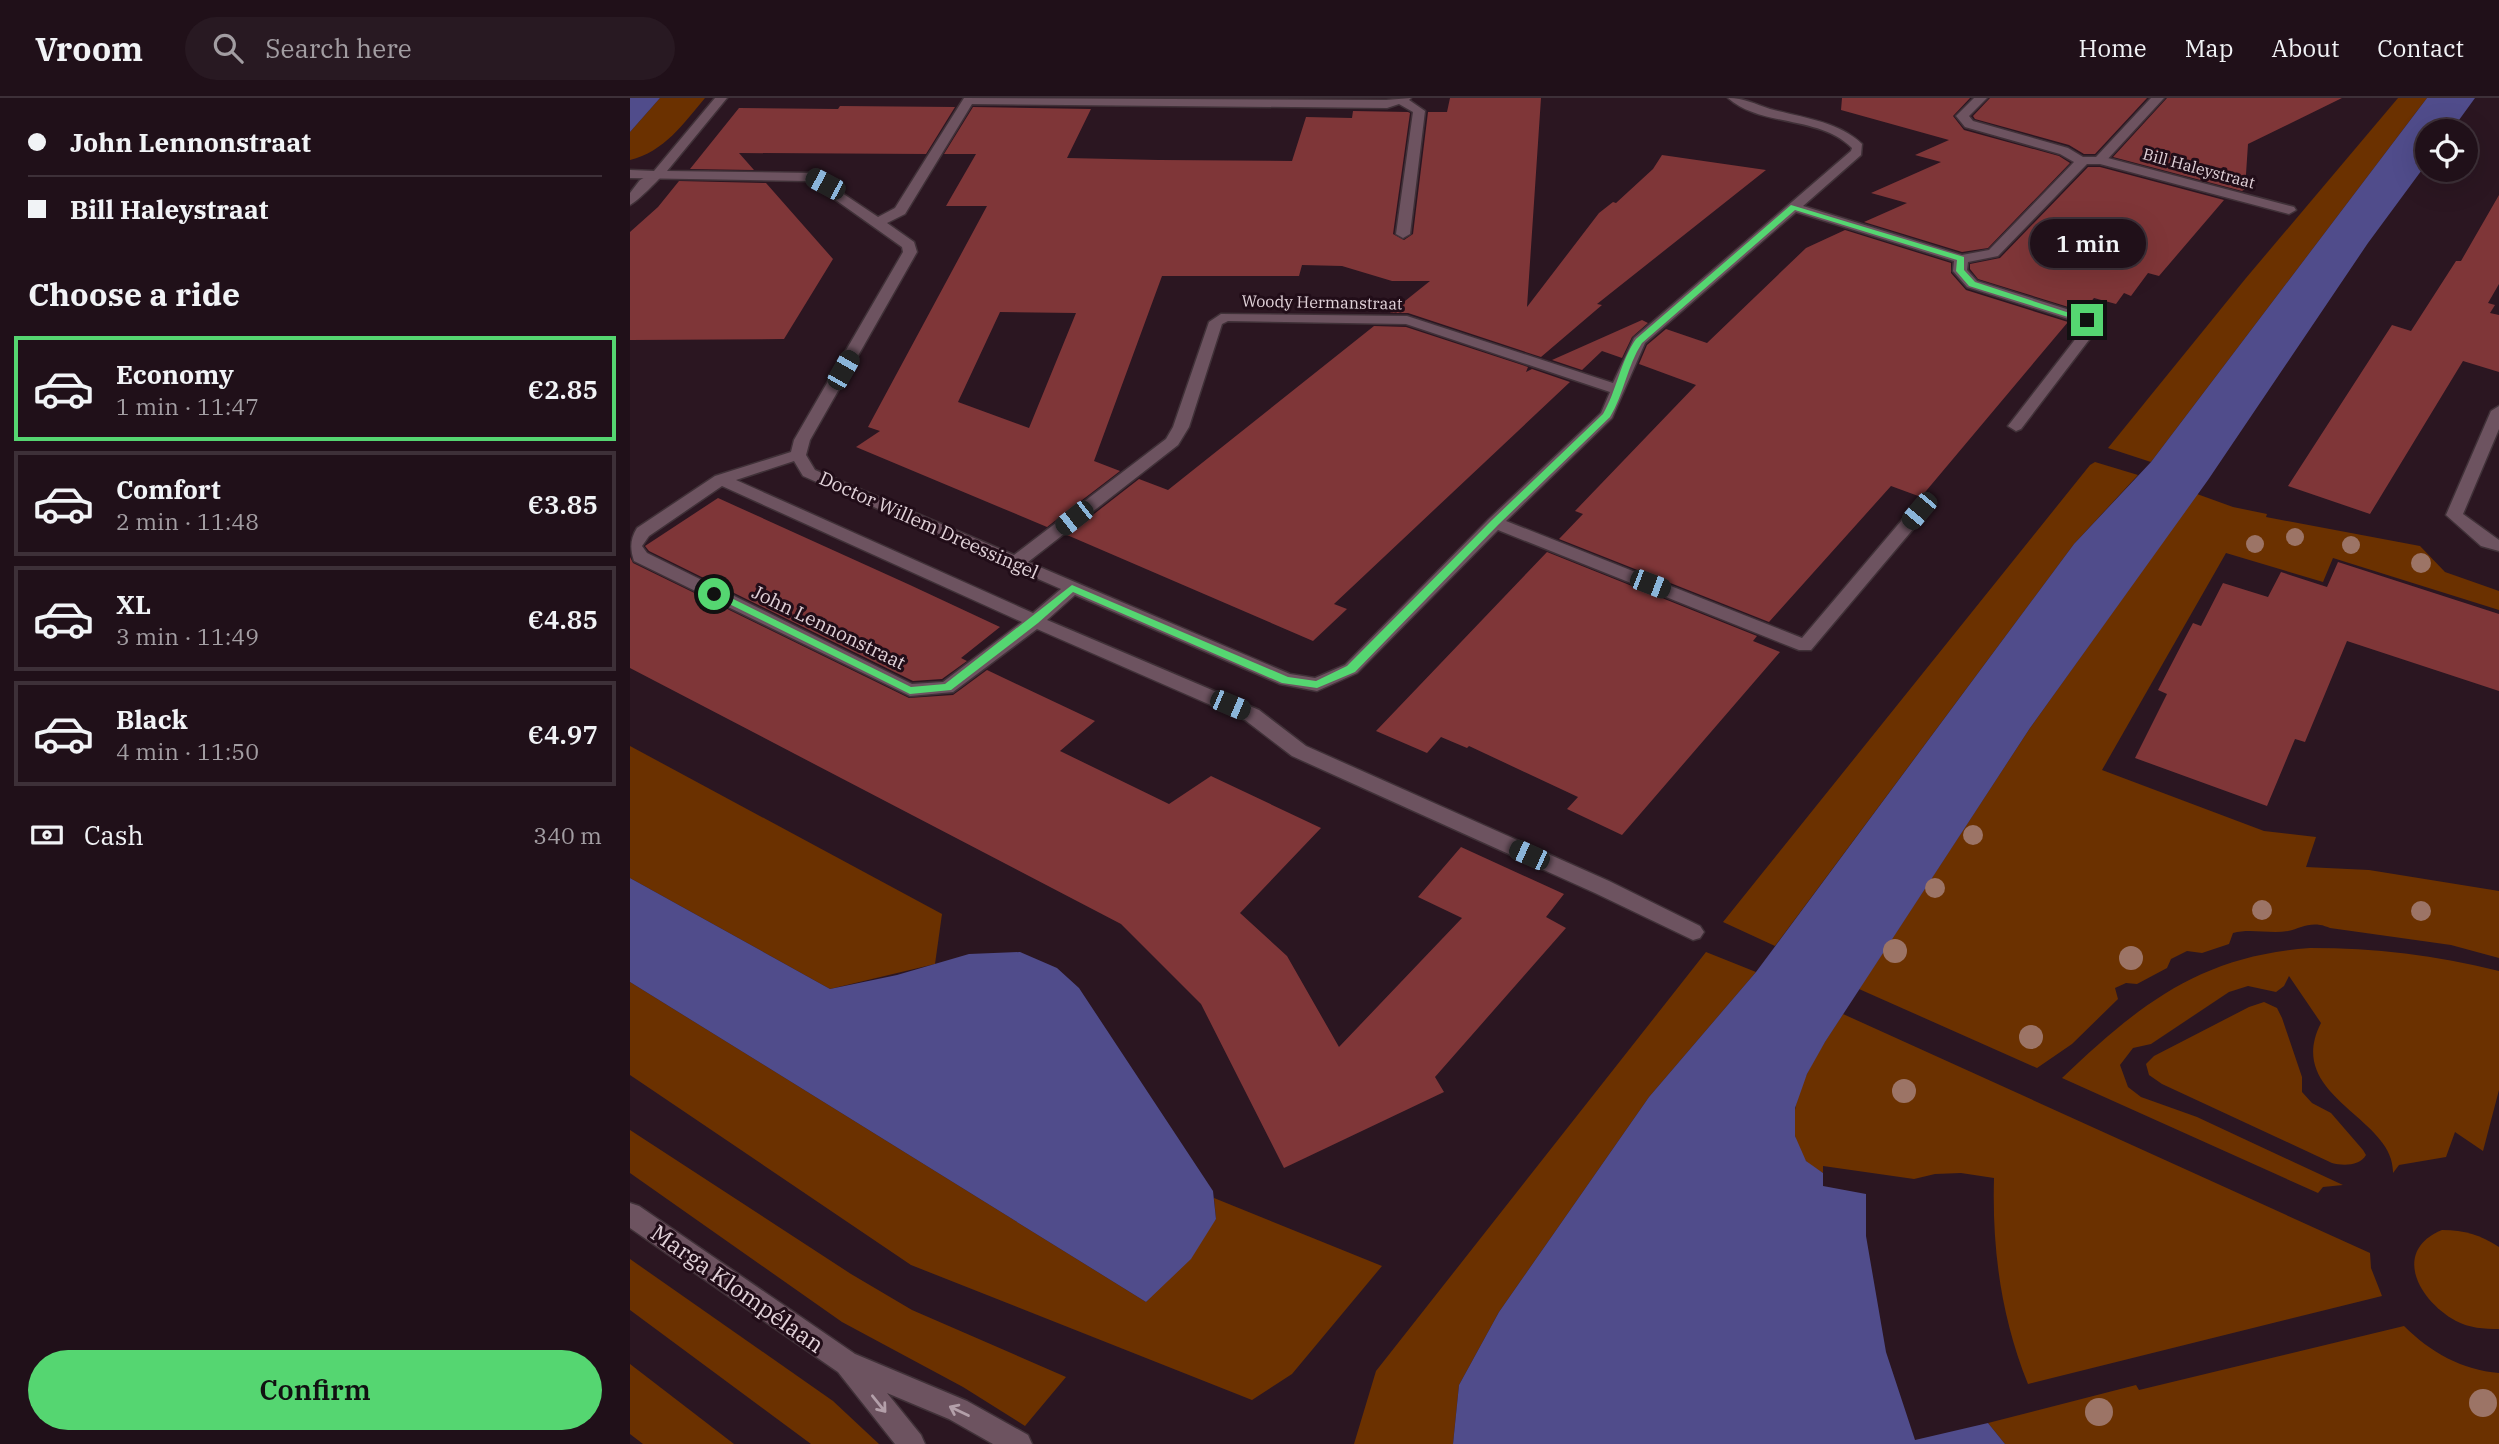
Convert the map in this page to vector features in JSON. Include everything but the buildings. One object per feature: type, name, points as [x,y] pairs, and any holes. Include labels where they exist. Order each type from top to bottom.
[{"type":"street","points":[[630,201],[645,183],[658,174],[721,98]]},
{"type":"street","name":"Doctor Willem Dreessingel","points":[[798,456],[809,473],[1286,680],[1317,685],[1351,669],[1494,523],[1607,415],[1619,390],[1631,353],[1639,341],[1857,152],[1858,147],[1853,140],[1838,131],[1749,107],[1734,98]]},
{"type":"street","name":"Bill Haleystraat","points":[[1981,98],[1962,116],[1969,124],[2064,151],[2081,160],[2100,160],[2289,210]]},
{"type":"street","name":"Bill Haleystraat","points":[[2100,160],[2158,98]]},
{"type":"street","points":[[879,222],[900,211],[970,99],[1387,104],[1403,99],[1419,111],[1402,233]]},
{"type":"street","points":[[1793,207],[1961,259],[1993,253],[2080,167],[2081,160]]},
{"type":"street","points":[[630,173],[812,177],[879,222],[909,245],[910,252],[802,440],[798,456],[721,480],[643,532],[632,546]]},
{"type":"street","points":[[1961,259],[1960,271],[1972,284],[2087,320],[2091,328],[2016,426]]},
{"type":"street","name":"Woody Hermanstraat","points":[[1015,563],[1172,442],[1181,427],[1216,322],[1226,317],[1407,320],[1619,390]]},
{"type":"street","points":[[2499,411],[2454,514],[2487,541],[2499,546]]},
{"type":"street","points":[[721,480],[1252,715],[1299,751],[1611,891],[1693,932]]},
{"type":"street","points":[[1494,523],[1805,646],[1919,511]]},
{"type":"street","name":"John Lennonstraat","points":[[632,546],[640,557],[910,690],[947,688],[1035,621],[1072,588]]},
{"type":"street","name":"Marga Klompélaan","points":[[630,1214],[846,1363],[958,1410],[1019,1444]]},
{"type":"street","name":"Marga Klompélaan","points":[[846,1363],[912,1444]]},
{"type":"shaded area","points":[[630,98],[660,98],[630,132]]},
{"type":"shaded area","points":[[660,98],[705,98],[663,143],[630,160],[630,132]]},
{"type":"shaded area","points":[[2398,98],[2427,98],[2151,462],[2108,448],[2246,278]]},
{"type":"shaded area","points":[[2427,98],[2475,98],[2460,119],[2415,119],[2415,179],[2368,243],[2208,480],[2030,728],[1825,1042],[1807,1074],[1795,1108],[1795,1136],[1806,1161],[1823,1173],[1823,1186],[1866,1194],[1866,1236],[1886,1352],[1915,1440],[1988,1423],[2005,1444],[1453,1444],[1459,1385],[1499,1312],[1649,1097],[1756,972],[2074,544],[2151,462]]},
{"type":"shaded area","points":[[2095,462],[2138,475],[2074,544],[1775,946],[1723,922],[2090,465]]},
{"type":"shaded area","points":[[2197,494],[2233,507],[2267,514],[2266,517],[2420,546],[2445,572],[2499,591],[2499,610],[2333,558],[2323,582],[2226,553],[2102,770],[2264,831],[2316,837],[2306,867],[2369,870],[2499,891],[2499,958],[2451,945],[2321,925],[2281,932],[2233,933],[2229,944],[2202,953],[2187,951],[2171,959],[2167,968],[2137,984],[2126,983],[2115,988],[2118,999],[2072,1044],[2037,1068],[1859,989],[2030,728]]},
{"type":"shaded area","points":[[630,746],[942,914],[935,964],[830,989],[630,878]]},
{"type":"shaded area","points":[[630,878],[830,989],[897,975],[969,954],[1020,952],[1057,968],[1079,988],[1213,1191],[1216,1219],[1191,1259],[1146,1302],[630,982]]},
{"type":"shaded area","points":[[2310,948],[2405,954],[2499,971],[2499,1090],[2483,1151],[2455,1132],[2446,1157],[2399,1165],[2393,1173],[2389,1154],[2377,1136],[2328,1088],[2316,1070],[2313,1048],[2321,1023],[2289,976],[2284,986],[2276,992],[2248,986],[2229,992],[2151,1044],[2133,1048],[2120,1065],[2128,1087],[2141,1097],[2197,1117],[2343,1185],[2323,1187],[2318,1193],[2062,1078],[2145,1007],[2203,973],[2235,961]]},
{"type":"shaded area","points":[[1706,952],[1756,972],[1649,1097],[1499,1312],[1459,1385],[1453,1444],[1354,1444],[1376,1371]]},
{"type":"shaded area","points":[[630,982],[1146,1302],[1216,1219],[1214,1198],[1382,1266],[1292,1374],[1252,1400],[911,1265],[630,1075]]},
{"type":"shaded area","points":[[2264,1002],[2277,1008],[2282,1018],[2302,1077],[2302,1092],[2312,1103],[2331,1113],[2363,1150],[2366,1155],[2360,1161],[2346,1165],[2332,1163],[2162,1084],[2149,1075],[2146,1064],[2154,1056],[2249,1007]]},
{"type":"shaded area","points":[[1843,1014],[2370,1253],[2371,1268],[2382,1296],[2028,1384],[2011,1334],[2000,1282],[1994,1178],[1961,1173],[1935,1174],[1914,1179],[1823,1166],[1823,1173],[1805,1160],[1796,1142],[1796,1103],[1812,1065]]},
{"type":"shaded area","points":[[630,1130],[851,1274],[912,1310],[1066,1377],[1025,1426],[963,1387],[842,1322],[630,1173]]},
{"type":"shaded area","points":[[2442,1230],[2472,1234],[2499,1247],[2499,1329],[2477,1328],[2456,1321],[2431,1301],[2422,1289],[2414,1263],[2417,1250],[2426,1239]]},
{"type":"shaded area","points":[[630,1259],[833,1401],[879,1444],[811,1444],[630,1310]]},
{"type":"shaded area","points":[[2404,1326],[2447,1358],[2472,1368],[2499,1373],[2499,1444],[2005,1444],[1988,1423],[2136,1385],[2139,1390]]},
{"type":"shaded area","points":[[630,1364],[734,1444],[643,1444],[630,1434]]},
{"type":"route","points":[[714,594],[910,690],[947,688],[1035,621],[1072,588],[1286,680],[1317,685],[1351,669],[1494,523],[1607,415],[1631,353],[1639,341],[1793,207],[1961,259],[1960,271],[1972,284],[2087,320]]}]
